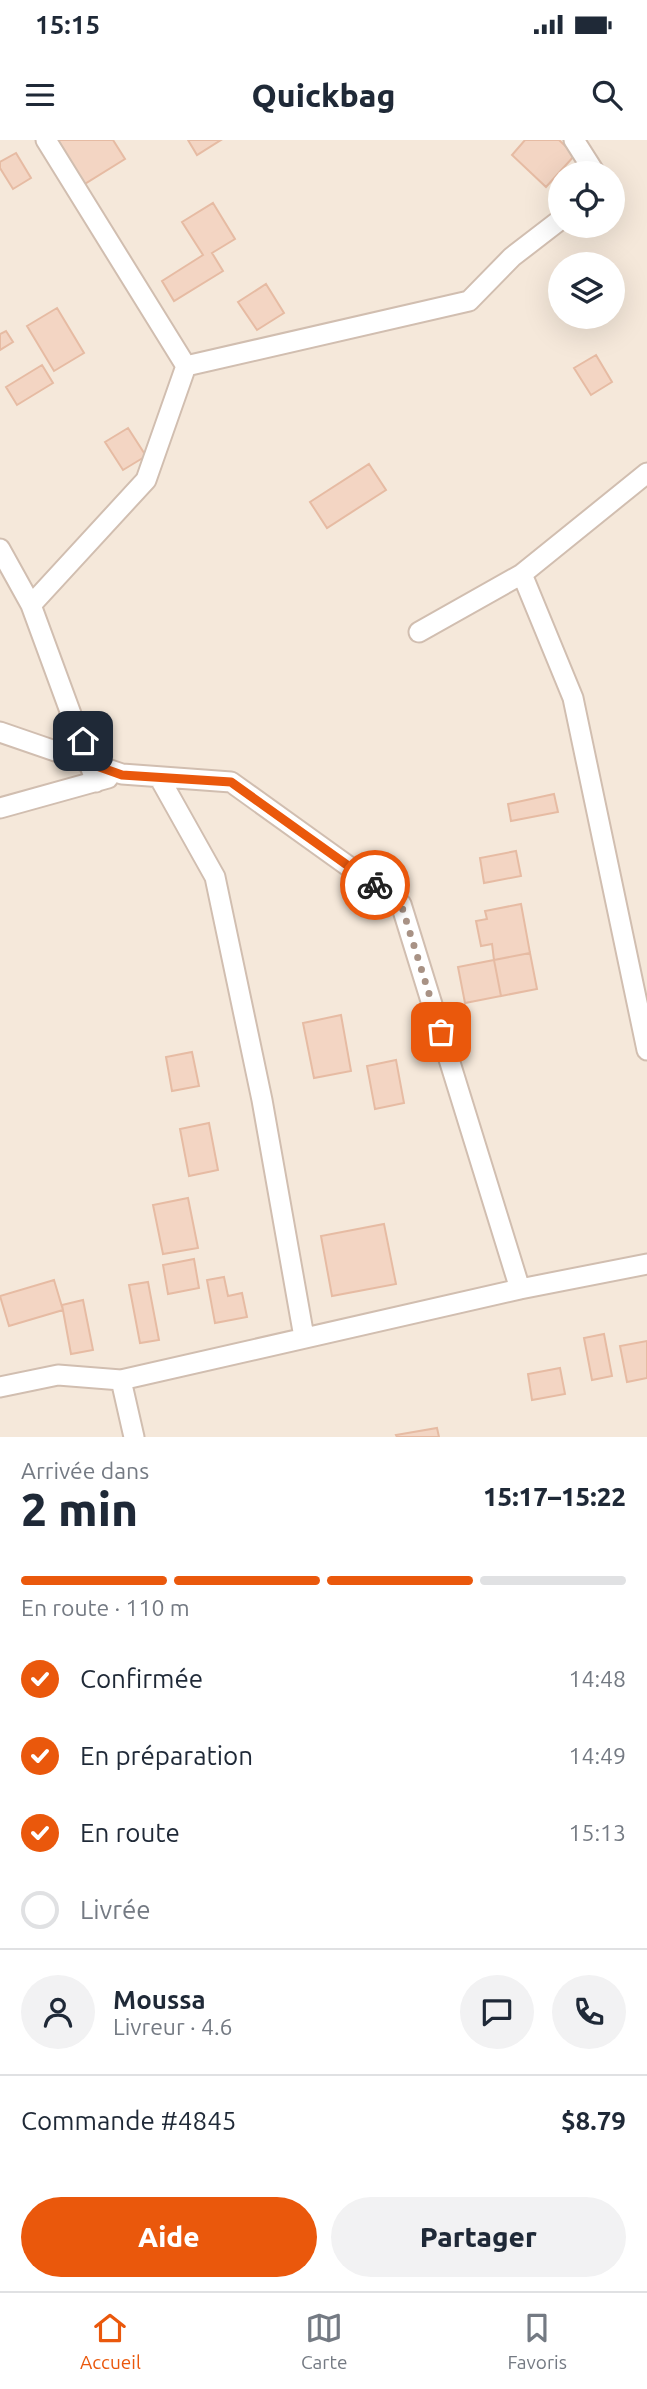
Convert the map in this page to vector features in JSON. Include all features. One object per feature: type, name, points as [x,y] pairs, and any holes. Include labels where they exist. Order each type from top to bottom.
[{"type":"street","points":[[46,140],[186,366]]},
{"type":"street","points":[[574,140],[587,161]]},
{"type":"street","points":[[186,366],[469,301],[512,257],[548,229]]},
{"type":"street","points":[[31,605],[146,480],[186,366]]},
{"type":"street","points":[[419,632],[522,574],[647,473]]},
{"type":"street","points":[[0,549],[31,605],[94,773]]},
{"type":"street","points":[[522,574],[573,698],[647,1050]]},
{"type":"street","points":[[0,732],[94,773],[231,782],[401,904],[520,1289]]},
{"type":"street","points":[[0,808],[94,773]]},
{"type":"street","points":[[159,777],[215,877],[262,1100],[304,1337]]},
{"type":"street","points":[[0,1387],[58,1375],[121,1380],[520,1289],[647,1264]]},
{"type":"street","points":[[121,1380],[134,1437]]},
{"type":"shaded area","points":[[0,140],[647,140],[647,1437],[0,1437]]},
{"type":"building","points":[[56,140],[113,140],[125,159],[83,185]]},
{"type":"building","points":[[188,140],[221,140],[197,155]]},
{"type":"building","points":[[525,140],[559,140],[575,155],[570,161],[548,161],[546,187],[512,155]]},
{"type":"building","points":[[16,153],[31,178],[13,189],[0,168],[0,162]]},
{"type":"building","points":[[213,203],[235,239],[212,253],[223,271],[174,301],[162,281],[203,255],[182,222]]},
{"type":"building","points":[[266,284],[284,313],[257,330],[238,302]]},
{"type":"building","points":[[57,308],[84,353],[54,371],[27,326]]},
{"type":"building","points":[[6,331],[13,342],[0,350],[0,334]]},
{"type":"building","points":[[596,355],[612,382],[591,395],[574,368]]},
{"type":"building","points":[[42,365],[53,383],[17,405],[6,387]]},
{"type":"building","points":[[128,428],[146,456],[123,470],[105,442]]},
{"type":"building","points":[[369,464],[386,490],[327,528],[310,502]]},
{"type":"building","points":[[554,794],[558,812],[511,821],[508,804]]},
{"type":"building","points":[[516,851],[521,876],[484,883],[480,858]]},
{"type":"building","points":[[521,904],[530,953],[494,960],[492,944],[481,946],[476,921],[487,919],[485,911]]},
{"type":"building","points":[[530,953],[537,989],[501,996],[494,960]]},
{"type":"building","points":[[494,960],[501,996],[465,1003],[458,967]]},
{"type":"building","points":[[341,1015],[351,1071],[314,1078],[303,1023]]},
{"type":"building","points":[[192,1052],[199,1086],[172,1091],[166,1057]]},
{"type":"building","points":[[396,1060],[404,1103],[375,1109],[367,1066]]},
{"type":"building","points":[[209,1123],[218,1170],[189,1176],[180,1129]]},
{"type":"building","points":[[188,1198],[198,1248],[163,1254],[153,1205]]},
{"type":"building","points":[[384,1224],[396,1284],[332,1296],[321,1236]]},
{"type":"building","points":[[194,1259],[199,1288],[168,1294],[163,1265]]},
{"type":"building","points":[[224,1277],[228,1296],[242,1293],[247,1317],[215,1323],[207,1280]]},
{"type":"building","points":[[54,1280],[63,1310],[9,1326],[0,1296]]},
{"type":"building","points":[[148,1282],[159,1340],[140,1343],[129,1285]]},
{"type":"building","points":[[83,1300],[93,1350],[71,1354],[62,1305]]},
{"type":"building","points":[[604,1334],[612,1376],[592,1380],[584,1338]]},
{"type":"building","points":[[647,1341],[647,1378],[627,1382],[620,1346]]},
{"type":"building","points":[[560,1368],[565,1394],[532,1400],[528,1374]]},
{"type":"building","points":[[437,1428],[439,1437],[396,1435]]},
{"type":"way so far","points":[[375,885],[401,904],[441,1032]]},
{"type":"route","points":[[83,741],[91,764],[122,775],[231,782],[375,885]]}]
